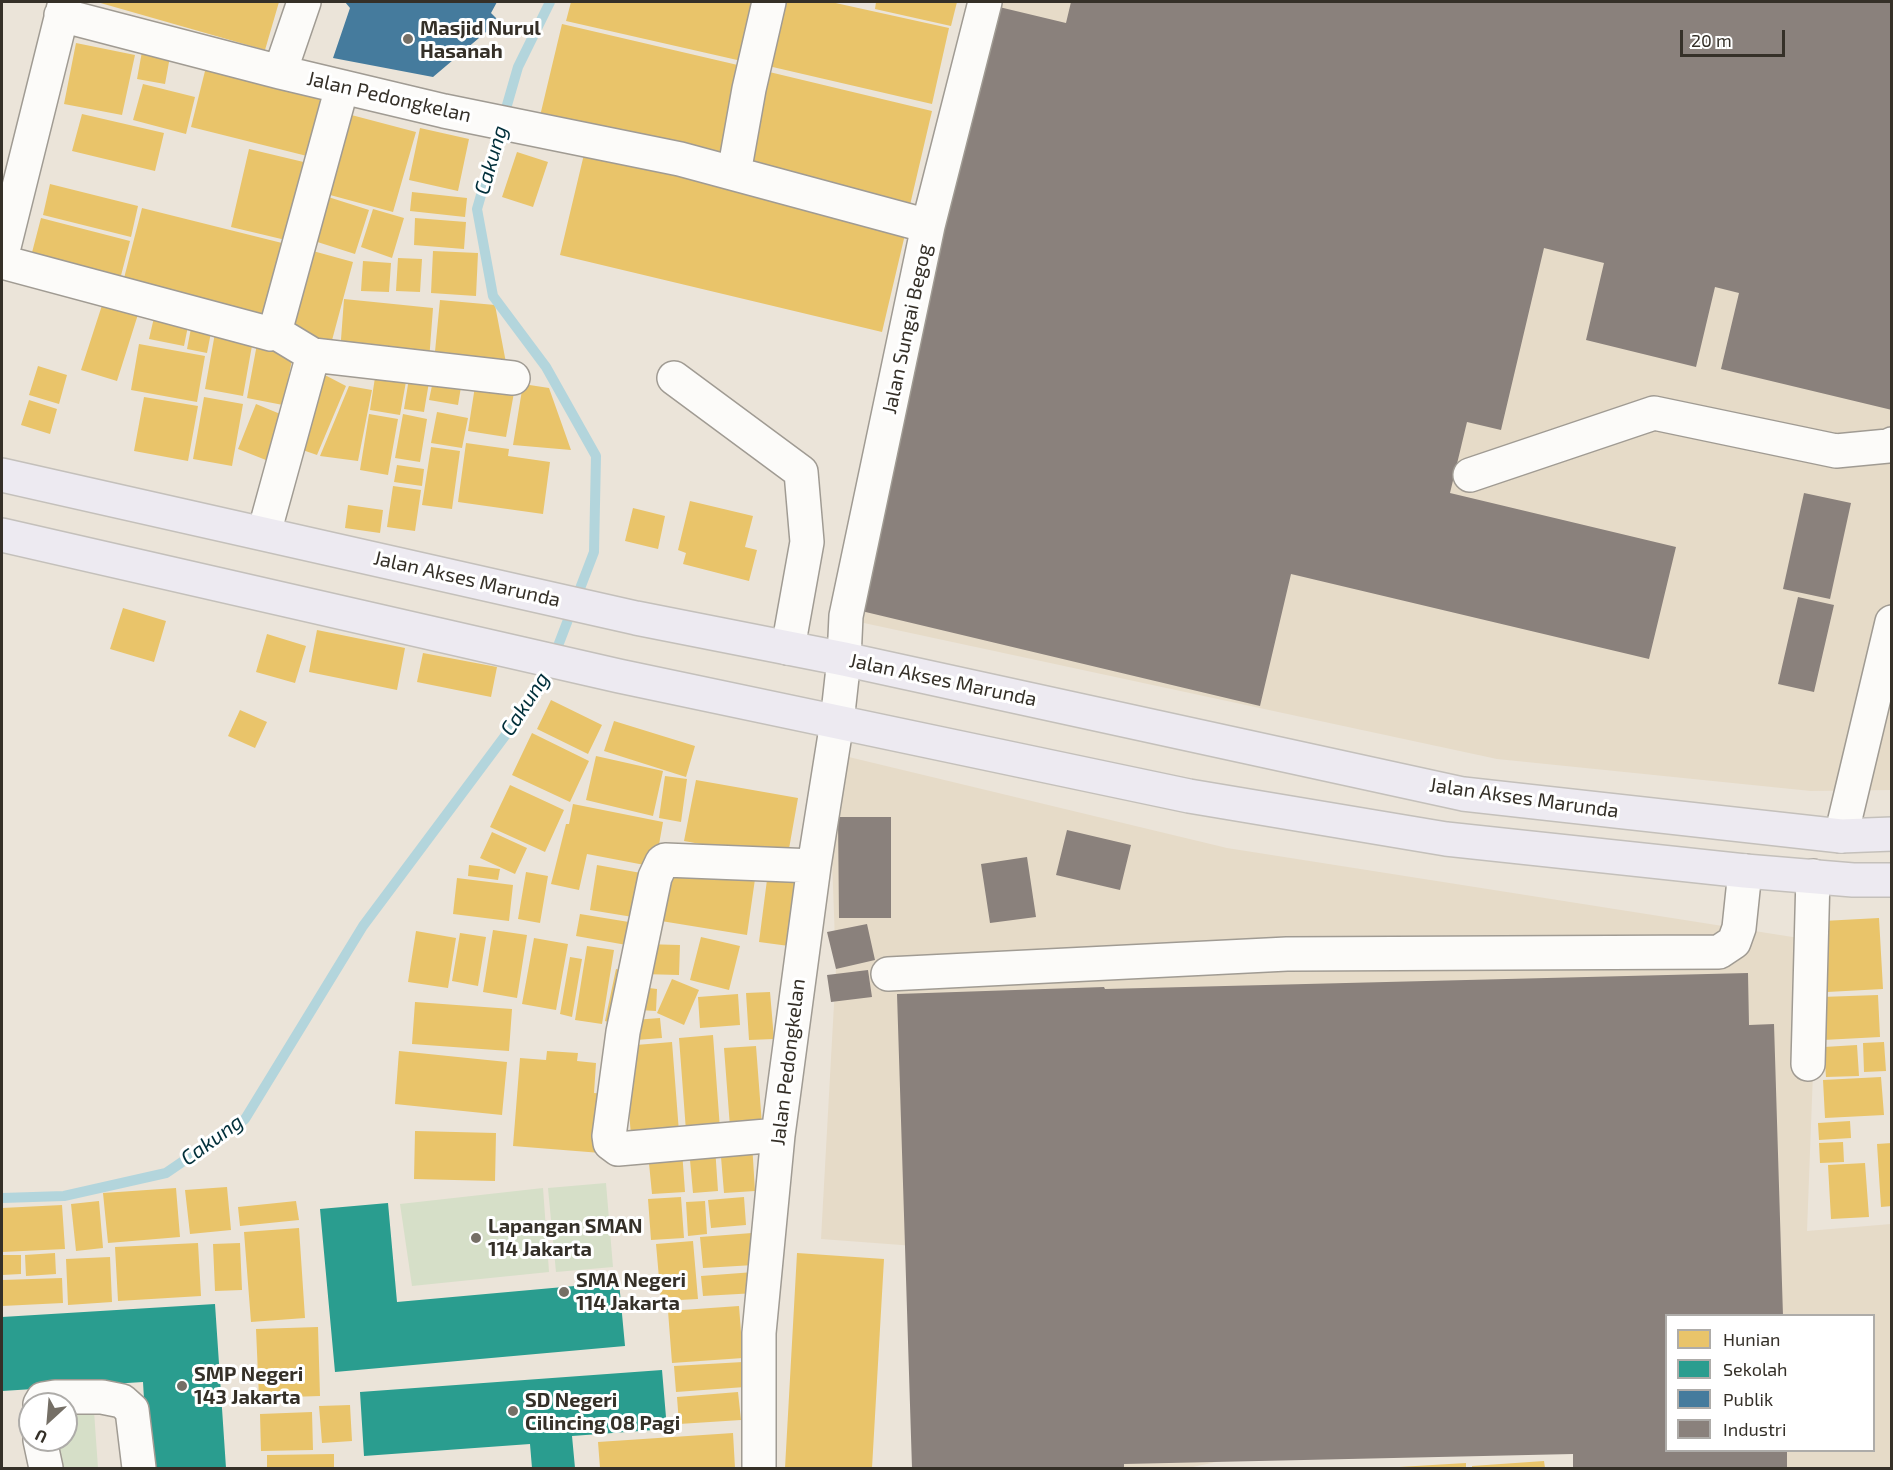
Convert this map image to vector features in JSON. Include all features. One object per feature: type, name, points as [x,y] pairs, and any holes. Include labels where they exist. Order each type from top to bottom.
[{"type":"main road","name":"Jalan Akses Marunda","points":[[2,475],[636,618],[844,659],[1463,794],[1841,836],[1892,834]]},
{"type":"main road","points":[[2,535],[619,676],[1190,796],[1423,835],[1745,871],[1892,880]]},
{"type":"street","points":[[280,72],[304,2]]},
{"type":"street","points":[[734,173],[749,89],[769,2]]},
{"type":"street","name":"Jalan Sungai Begog","points":[[844,659],[846,616],[928,226],[985,2]]},
{"type":"street","points":[[2,255],[63,8]]},
{"type":"street","name":"Jalan Pedongkelan","points":[[63,8],[280,72],[444,111],[680,159],[928,226]]},
{"type":"street","points":[[275,332],[342,87]]},
{"type":"street","points":[[2,262],[260,331],[275,332],[313,355],[513,378]]},
{"type":"street","points":[[264,533],[313,355]]},
{"type":"street","points":[[674,378],[801,472],[807,542],[788,648]]},
{"type":"street","points":[[1470,475],[1654,413],[1836,451],[1892,444]]},
{"type":"street","points":[[1841,836],[1892,622]]},
{"type":"street","name":"Jalan Pedongkelan","points":[[759,1468],[759,1333],[778,1135],[844,659]]},
{"type":"street","points":[[778,1135],[618,1149],[610,1143],[609,1136],[623,1032],[656,877],[662,862],[665,860],[814,866]]},
{"type":"street","points":[[888,974],[1287,954],[1719,952],[1734,942],[1739,928],[1745,871]]},
{"type":"street","points":[[1808,1064],[1814,876]]},
{"type":"street","points":[[78,1397],[102,1397],[122,1401],[132,1410],[139,1468]]},
{"type":"street","points":[[43,1452],[46,1468]]},
{"type":"shaded area","points":[[983,2],[1891,2],[1891,790],[1811,791],[1497,759],[836,617]]},
{"type":"shaded area","points":[[828,752],[1227,848],[1818,941],[1807,1231],[1891,1224],[1891,1468],[1574,1468],[1576,1448],[1226,1460],[1188,1468],[922,1468],[915,1246],[821,1239],[836,968]]},
{"type":"green space","name":"Lapangan SMAN 114 Jakarta","points":[[606,1183],[613,1267],[556,1272],[548,1188]]},
{"type":"green space","name":"Lapangan SMAN 114 Jakarta","points":[[543,1188],[549,1272],[412,1286],[400,1204]]},
{"type":"green space","points":[[94,1411],[98,1468],[31,1468],[30,1452],[78,1452],[78,1412]]},
{"type":"building: Hunian","points":[[97,2],[279,2],[265,50]]},
{"type":"building: Hunian","points":[[571,2],[759,2],[746,62],[566,21]]},
{"type":"building: Hunian","points":[[778,2],[831,2],[949,28],[932,104],[764,65]]},
{"type":"building: Hunian","points":[[876,2],[957,2],[951,26],[875,9]]},
{"type":"building: Hunian","points":[[562,24],[742,66],[721,159],[540,116]]},
{"type":"building: Hunian","points":[[76,43],[135,55],[122,115],[64,104]]},
{"type":"building: Hunian","points":[[143,46],[171,51],[165,84],[137,79]]},
{"type":"building: Hunian","points":[[207,63],[330,94],[315,158],[191,127]]},
{"type":"building: Hunian","points":[[761,70],[932,111],[910,205],[740,163]]},
{"type":"building: Hunian","points":[[143,84],[195,97],[186,134],[133,120]]},
{"type":"building: Hunian","points":[[340,112],[416,132],[393,212],[319,192]]},
{"type":"building: Hunian","points":[[82,114],[164,133],[155,171],[72,151]]},
{"type":"building: Hunian","points":[[420,128],[469,139],[458,191],[409,180]]},
{"type":"building: Hunian","points":[[249,149],[312,164],[294,242],[231,227]]},
{"type":"building: Hunian","points":[[585,150],[907,226],[882,332],[560,255]]},
{"type":"building: Hunian","points":[[517,152],[548,162],[533,207],[502,197]]},
{"type":"building: Hunian","points":[[50,184],[138,206],[131,237],[43,215]]},
{"type":"building: Hunian","points":[[412,192],[467,198],[465,217],[410,211]]},
{"type":"building: Hunian","points":[[322,195],[369,210],[355,254],[308,239]]},
{"type":"building: Hunian","points":[[142,208],[294,246],[273,325],[122,286]]},
{"type":"building: Hunian","points":[[373,209],[404,218],[392,258],[361,247]]},
{"type":"building: Hunian","points":[[41,218],[130,241],[118,287],[29,264]]},
{"type":"building: Hunian","points":[[415,218],[466,222],[464,249],[414,245]]},
{"type":"building: Hunian","points":[[302,248],[353,262],[331,344],[280,331]]},
{"type":"building: Hunian","points":[[433,251],[478,253],[476,296],[431,293]]},
{"type":"building: Hunian","points":[[398,258],[422,259],[420,292],[396,291]]},
{"type":"building: Hunian","points":[[363,261],[391,263],[389,292],[361,291]]},
{"type":"building: Hunian","points":[[105,296],[140,308],[117,381],[81,370]]},
{"type":"building: Hunian","points":[[344,299],[433,308],[429,361],[340,353]]},
{"type":"building: Hunian","points":[[440,300],[495,305],[507,368],[434,362]]},
{"type":"building: Hunian","points":[[156,309],[190,316],[184,346],[149,339]]},
{"type":"building: Hunian","points":[[193,318],[213,322],[207,353],[187,349]]},
{"type":"building: Hunian","points":[[215,333],[253,340],[243,396],[205,389]]},
{"type":"building: Hunian","points":[[139,344],[205,356],[197,402],[131,390]]},
{"type":"building: Hunian","points":[[257,344],[294,350],[283,405],[247,398]]},
{"type":"building: Hunian","points":[[38,366],[67,375],[59,404],[29,395]]},
{"type":"building: Hunian","points":[[376,371],[407,376],[400,415],[370,410]]},
{"type":"building: Hunian","points":[[410,372],[430,376],[424,412],[404,409]]},
{"type":"building: Hunian","points":[[321,373],[346,386],[317,455],[291,446]]},
{"type":"building: Hunian","points":[[434,376],[462,381],[458,405],[429,400]]},
{"type":"building: Hunian","points":[[476,380],[515,387],[506,437],[468,431]]},
{"type":"building: Hunian","points":[[523,384],[549,388],[571,450],[513,445]]},
{"type":"building: Hunian","points":[[349,386],[372,390],[358,461],[320,456]]},
{"type":"building: Hunian","points":[[144,397],[198,406],[188,461],[134,451]]},
{"type":"building: Hunian","points":[[204,397],[243,404],[232,466],[193,459]]},
{"type":"building: Hunian","points":[[29,400],[57,409],[50,434],[21,425]]},
{"type":"building: Hunian","points":[[256,404],[290,418],[271,462],[238,449]]},
{"type":"building: Hunian","points":[[437,412],[468,418],[462,448],[431,443]]},
{"type":"building: Hunian","points":[[369,414],[398,419],[388,475],[360,470]]},
{"type":"building: Hunian","points":[[403,414],[427,419],[420,462],[395,458]]},
{"type":"building: Hunian","points":[[466,443],[509,449],[508,456],[550,462],[543,514],[458,502]]},
{"type":"building: Hunian","points":[[431,447],[460,451],[452,509],[422,505]]},
{"type":"building: Hunian","points":[[397,465],[424,469],[422,486],[394,482]]},
{"type":"building: Hunian","points":[[393,486],[421,490],[415,531],[387,527]]},
{"type":"building: Hunian","points":[[690,501],[753,516],[745,547],[757,550],[749,581],[683,564],[686,553],[678,550]]},
{"type":"building: Hunian","points":[[348,505],[383,510],[380,533],[345,528]]},
{"type":"building: Hunian","points":[[633,508],[665,516],[658,549],[625,541]]},
{"type":"building: Hunian","points":[[123,608],[166,621],[154,662],[110,649]]},
{"type":"building: Hunian","points":[[317,630],[405,648],[397,690],[309,672]]},
{"type":"building: Hunian","points":[[267,634],[306,646],[295,683],[256,672]]},
{"type":"building: Hunian","points":[[423,653],[497,667],[491,697],[417,682]]},
{"type":"building: Hunian","points":[[551,700],[602,725],[588,754],[537,729]]},
{"type":"building: Hunian","points":[[240,710],[267,722],[255,748],[228,736]]},
{"type":"building: Hunian","points":[[614,721],[695,746],[686,777],[604,751]]},
{"type":"building: Hunian","points":[[532,733],[589,761],[570,802],[512,775]]},
{"type":"building: Hunian","points":[[596,756],[663,771],[653,816],[586,800]]},
{"type":"building: Hunian","points":[[665,776],[687,779],[681,822],[659,818]]},
{"type":"building: Hunian","points":[[696,780],[798,798],[787,860],[684,841]]},
{"type":"building: Hunian","points":[[510,785],[564,810],[545,852],[490,827]]},
{"type":"building: Hunian","points":[[573,804],[663,822],[655,867],[587,854],[579,890],[551,884]]},
{"type":"building: Hunian","points":[[492,832],[527,848],[515,874],[480,858]]},
{"type":"building: Hunian","points":[[664,864],[755,879],[747,935],[655,920]]},
{"type":"building: Hunian","points":[[469,865],[500,869],[498,880],[468,876]]},
{"type":"building: Hunian","points":[[597,865],[652,875],[645,919],[590,910]]},
{"type":"building: Hunian","points":[[526,872],[548,876],[540,923],[518,919]]},
{"type":"building: Hunian","points":[[768,872],[798,875],[789,946],[759,942]]},
{"type":"building: Hunian","points":[[457,878],[513,885],[509,921],[453,914]]},
{"type":"building: Hunian","points":[[580,914],[635,923],[632,946],[576,936]]},
{"type":"building: Hunian","points":[[1879,918],[1883,989],[1827,992],[1823,921]]},
{"type":"building: Hunian","points":[[493,930],[527,935],[517,998],[483,992]]},
{"type":"building: Hunian","points":[[416,931],[456,938],[448,988],[408,982]]},
{"type":"building: Hunian","points":[[460,933],[486,937],[478,986],[452,981]]},
{"type":"building: Hunian","points":[[701,937],[740,946],[729,990],[690,980]]},
{"type":"building: Hunian","points":[[534,938],[568,944],[556,1010],[522,1004]]},
{"type":"building: Hunian","points":[[643,944],[680,945],[679,975],[642,974]]},
{"type":"building: Hunian","points":[[587,946],[614,950],[602,1024],[575,1020]]},
{"type":"building: Hunian","points":[[570,957],[582,959],[572,1017],[560,1014]]},
{"type":"building: Hunian","points":[[616,969],[629,972],[618,1025],[605,1021]]},
{"type":"building: Hunian","points":[[672,979],[699,990],[684,1025],[657,1013]]},
{"type":"building: Hunian","points":[[641,987],[657,989],[656,1011],[639,1010]]},
{"type":"building: Hunian","points":[[770,992],[774,1039],[749,1040],[746,993]]},
{"type":"building: Hunian","points":[[738,994],[740,1025],[700,1028],[698,997]]},
{"type":"building: Hunian","points":[[1878,995],[1880,1037],[1823,1040],[1821,997]]},
{"type":"building: Hunian","points":[[415,1002],[512,1009],[509,1051],[412,1044]]},
{"type":"building: Hunian","points":[[660,1018],[662,1038],[636,1040],[634,1020]]},
{"type":"building: Hunian","points":[[713,1035],[720,1129],[686,1131],[679,1038]]},
{"type":"building: Hunian","points":[[672,1042],[679,1132],[631,1136],[624,1046]]},
{"type":"building: Hunian","points":[[1884,1042],[1886,1071],[1864,1072],[1863,1043]]},
{"type":"building: Hunian","points":[[1857,1045],[1859,1076],[1826,1077],[1824,1047]]},
{"type":"building: Hunian","points":[[756,1046],[762,1125],[730,1127],[724,1048]]},
{"type":"building: Hunian","points":[[399,1051],[507,1062],[502,1115],[395,1104]]},
{"type":"building: Hunian","points":[[547,1051],[578,1053],[577,1061],[596,1063],[594,1093],[606,1094],[601,1153],[513,1146],[520,1058],[546,1060]]},
{"type":"building: Hunian","points":[[1881,1077],[1884,1115],[1825,1118],[1823,1080]]},
{"type":"building: Hunian","points":[[1850,1121],[1851,1138],[1819,1140],[1818,1123]]},
{"type":"building: Hunian","points":[[415,1131],[496,1133],[495,1181],[414,1179]]},
{"type":"building: Hunian","points":[[1843,1142],[1844,1162],[1820,1163],[1819,1143]]},
{"type":"building: Hunian","points":[[752,1143],[755,1191],[724,1193],[720,1145]]},
{"type":"building: Hunian","points":[[1892,1143],[1892,1206],[1881,1207],[1877,1144]]},
{"type":"building: Hunian","points":[[715,1147],[718,1191],[693,1193],[689,1149]]},
{"type":"building: Hunian","points":[[682,1151],[685,1192],[652,1194],[648,1153]]},
{"type":"building: Hunian","points":[[1865,1163],[1869,1217],[1831,1219],[1828,1165]]},
{"type":"building: Hunian","points":[[227,1187],[231,1230],[190,1234],[185,1190]]},
{"type":"building: Hunian","points":[[176,1188],[180,1237],[108,1243],[103,1193]]},
{"type":"building: Hunian","points":[[681,1197],[684,1238],[651,1240],[648,1199]]},
{"type":"building: Hunian","points":[[744,1197],[746,1225],[711,1228],[708,1200]]},
{"type":"building: Hunian","points":[[99,1201],[103,1248],[76,1251],[71,1204]]},
{"type":"building: Hunian","points":[[296,1201],[299,1220],[240,1226],[238,1207]]},
{"type":"building: Hunian","points":[[705,1201],[707,1234],[688,1236],[686,1202]]},
{"type":"building: Hunian","points":[[62,1205],[65,1249],[2,1252],[2,1208]]},
{"type":"building: Hunian","points":[[299,1228],[305,1318],[251,1322],[244,1232]]},
{"type":"building: Hunian","points":[[752,1233],[754,1265],[703,1268],[700,1237]]},
{"type":"building: Hunian","points":[[693,1241],[698,1299],[661,1301],[656,1244]]},
{"type":"building: Hunian","points":[[198,1243],[201,1296],[118,1301],[115,1247]]},
{"type":"building: Hunian","points":[[240,1243],[242,1290],[215,1291],[213,1244]]},
{"type":"building: Hunian","points":[[55,1253],[56,1274],[26,1276],[25,1255]]},
{"type":"building: Hunian","points":[[797,1253],[884,1259],[872,1468],[785,1468]]},
{"type":"building: Hunian","points":[[2,1255],[21,1255],[21,1274],[2,1275]]},
{"type":"building: Hunian","points":[[110,1257],[112,1302],[68,1305],[66,1259]]},
{"type":"building: Hunian","points":[[754,1272],[756,1293],[703,1296],[701,1276]]},
{"type":"building: Hunian","points":[[62,1278],[63,1303],[2,1306],[2,1280]]},
{"type":"building: Hunian","points":[[739,1306],[743,1358],[672,1363],[668,1311]]},
{"type":"building: Hunian","points":[[318,1327],[320,1396],[259,1398],[256,1329]]},
{"type":"building: Hunian","points":[[743,1362],[745,1387],[676,1392],[674,1366]]},
{"type":"building: Hunian","points":[[738,1392],[741,1420],[679,1424],[677,1397]]},
{"type":"building: Hunian","points":[[350,1405],[352,1441],[322,1443],[319,1406]]},
{"type":"building: Hunian","points":[[312,1412],[313,1450],[261,1451],[260,1414]]},
{"type":"building: Hunian","points":[[733,1433],[735,1468],[600,1468],[598,1442]]},
{"type":"building: Hunian","points":[[334,1454],[334,1468],[267,1468],[267,1455]]},
{"type":"building: Hunian","points":[[1544,1461],[1545,1468],[1472,1468],[1472,1466]]},
{"type":"building: Hunian","points":[[1466,1463],[1466,1468],[1399,1468],[1399,1467]]},
{"type":"building: Sekolah","name":"SMA Negeri 114 Jakarta","points":[[388,1203],[397,1302],[619,1282],[625,1346],[335,1372],[320,1209]]},
{"type":"building: Sekolah","name":"SMP Negeri 143 Jakarta","points":[[215,1304],[226,1468],[148,1468],[143,1382],[2,1391],[2,1317]]},
{"type":"building: Sekolah","name":"SD Negeri Cilincing 08 Pagi","points":[[662,1370],[667,1429],[572,1436],[575,1468],[532,1468],[530,1444],[364,1456],[360,1392]]},
{"type":"building: Publik","name":"Masjid Nurul Hasanah","points":[[345,2],[497,2],[491,13],[499,21],[433,77],[333,58],[350,8]]},
{"type":"building: Industri","points":[[1071,2],[1892,2],[1892,410],[1721,369],[1739,293],[1715,287],[1696,367],[1586,340],[1604,263],[1544,248],[1501,430],[1467,422],[1450,493],[1676,547],[1649,659],[1291,574],[1260,706],[853,609],[995,6],[1066,23]]},
{"type":"building: Industri","points":[[1804,493],[1851,503],[1830,599],[1783,589]]},
{"type":"building: Industri","points":[[1798,597],[1834,605],[1814,692],[1778,684]]},
{"type":"building: Industri","points":[[838,817],[891,817],[891,918],[839,918]]},
{"type":"building: Industri","points":[[1067,830],[1131,845],[1120,890],[1056,875]]},
{"type":"building: Industri","points":[[1027,857],[1036,917],[990,923],[981,864]]},
{"type":"building: Industri","points":[[867,924],[875,960],[836,969],[827,932]]},
{"type":"building: Industri","points":[[868,970],[872,997],[831,1002],[827,975]]},
{"type":"building: Industri","points":[[1748,973],[1749,1025],[1774,1024],[1783,1314],[1665,1314],[1665,1452],[1787,1452],[1787,1468],[1573,1468],[1573,1454],[1124,1464],[1124,1468],[912,1468],[897,994],[1104,987],[1105,989]]},
{"type":"waterway","name":"Cakung","points":[[2,1198],[64,1196],[166,1173],[245,1119],[363,926],[543,685],[594,552],[596,456],[546,367],[493,296],[477,209],[518,67],[550,2]]},
{"type":"place","name":"Masjid Nurul Hasanah","points":[[408,39]]},
{"type":"place","name":"Lapangan SMAN 114 Jakarta","points":[[476,1238]]},
{"type":"place","name":"SMA Negeri 114 Jakarta","points":[[564,1292]]},
{"type":"place","name":"SMP Negeri 143 Jakarta","points":[[182,1386]]},
{"type":"place","name":"SD Negeri Cilincing 08 Pagi","points":[[513,1411]]}]
